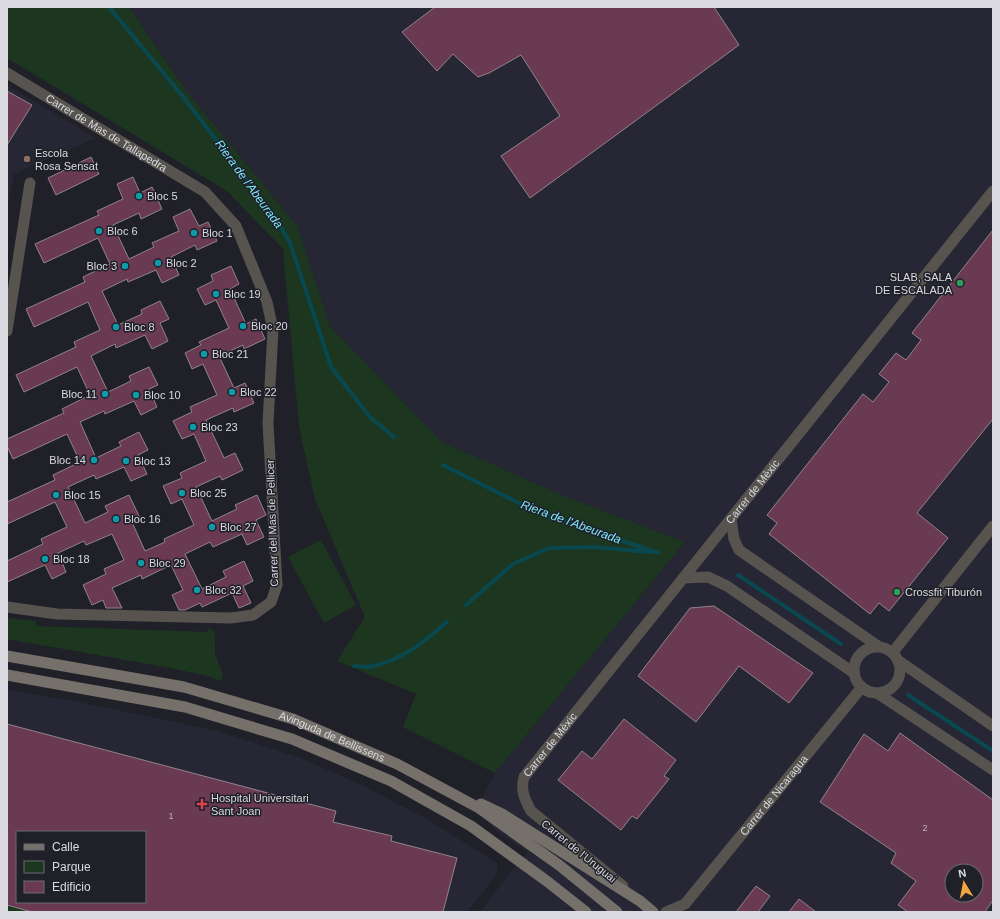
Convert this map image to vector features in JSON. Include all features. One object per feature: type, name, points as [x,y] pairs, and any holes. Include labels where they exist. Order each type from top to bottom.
[{"type":"main road","name":"Avinguda de Bellissens","points":[[7,656],[184,687],[293,719],[397,764],[479,808],[559,865],[617,912]]},
{"type":"main road","name":"Avinguda de Bellissens","points":[[7,675],[185,707],[292,739],[391,781],[471,826],[548,882],[586,912]]},
{"type":"main road","points":[[397,764],[502,814],[640,901],[653,912]]},
{"type":"street","name":"Carrer de Mas de Tallapedra","points":[[7,74],[205,192]]},
{"type":"street","points":[[7,331],[30,183]]},
{"type":"street","name":"Carrer de Mèxic","points":[[523,797],[522,785],[524,777],[993,191]]},
{"type":"street","name":"Carrer del Mas de Pellicer","points":[[7,608],[57,614],[223,619],[253,615],[272,602],[277,585],[268,423],[272,330],[267,302],[236,226],[205,192]]},
{"type":"street","points":[[731,519],[734,539],[739,550],[878,646],[886,648],[896,657],[993,726]]},
{"type":"street","points":[[896,657],[993,526]]},
{"type":"street","points":[[683,578],[708,577],[727,586],[854,673]]},
{"type":"street","points":[[878,646],[870,647],[864,650],[858,656],[854,664],[854,673],[862,687],[877,693],[993,770]]},
{"type":"street","points":[[877,693],[890,689],[899,679],[900,671],[896,657]]},
{"type":"street","name":"Carrer de Nicaragua","points":[[666,912],[685,908],[862,687]]},
{"type":"street","name":"Carrer de l'Uruguai","points":[[523,797],[531,812],[640,901]]},
{"type":"shaded area","points":[[129,7],[993,7],[993,912],[480,912],[528,852],[499,833],[476,811],[495,773],[685,542],[562,495],[442,442],[330,326],[297,226],[186,90]]},
{"type":"shaded area","name":"Escola Rosa Sensat","points":[[7,85],[96,138],[14,174],[7,210],[7,145],[31,106],[7,91]]},
{"type":"shaded area","name":"Hospital Universitari Sant Joan","points":[[7,690],[79,702],[218,731],[301,758],[364,786],[432,822],[498,864],[496,876],[467,912],[7,912]]},
{"type":"green space","points":[[7,7],[129,7],[186,90],[297,226],[330,326],[442,442],[562,495],[685,542],[495,773],[403,727],[416,694],[337,661],[365,617],[315,499],[299,427],[283,249],[227,191],[7,58]]},
{"type":"green space","points":[[321,540],[356,605],[324,623],[288,557]]},
{"type":"green space","points":[[7,618],[36,621],[36,626],[208,632],[209,627],[215,634],[215,654],[223,674],[221,681],[208,676],[165,667],[7,639]]},
{"type":"green space","points":[[7,905],[32,912],[7,912]]},
{"type":"building","points":[[435,7],[714,7],[739,45],[530,198],[501,156],[560,116],[521,55],[489,73],[478,77],[453,54],[437,71],[402,32]]},
{"type":"building","points":[[7,91],[32,105],[7,145]]},
{"type":"building","points":[[91,157],[99,174],[56,195],[48,178]]},
{"type":"building","points":[[133,177],[140,193],[152,187],[162,209],[141,219],[139,213],[113,225],[129,259],[154,247],[152,243],[179,231],[173,217],[190,209],[199,226],[208,222],[217,241],[197,250],[195,245],[171,257],[179,275],[162,283],[156,270],[128,282],[127,279],[102,291],[118,325],[142,314],[141,310],[160,301],[169,319],[160,323],[168,341],[152,349],[145,335],[116,348],[115,344],[91,356],[108,392],[131,381],[129,376],[149,367],[158,385],[149,389],[157,407],[141,415],[134,401],[105,414],[104,411],[80,422],[96,458],[121,446],[119,442],[139,432],[148,450],[138,455],[147,474],[131,481],[124,467],[96,479],[94,475],[68,487],[85,523],[108,512],[105,506],[129,495],[140,518],[132,522],[145,551],[165,542],[164,539],[194,525],[182,499],[171,504],[163,486],[182,478],[180,473],[206,461],[194,434],[182,439],[173,421],[192,412],[190,407],[217,395],[203,364],[192,369],[185,353],[201,345],[199,342],[229,328],[216,300],[205,305],[197,289],[213,281],[211,275],[231,266],[239,284],[230,289],[246,324],[256,319],[265,339],[244,349],[243,345],[219,356],[234,388],[245,383],[254,403],[234,412],[233,408],[206,420],[224,458],[235,453],[243,470],[222,480],[220,476],[196,487],[212,521],[237,509],[235,505],[257,495],[266,515],[256,520],[264,537],[247,545],[242,534],[213,547],[210,542],[185,554],[202,589],[226,577],[223,571],[244,561],[253,581],[243,586],[251,603],[239,608],[232,593],[202,607],[200,603],[185,610],[179,610],[172,595],[183,590],[171,565],[142,579],[141,575],[112,588],[122,608],[106,608],[103,600],[92,605],[83,585],[106,574],[104,569],[124,560],[112,534],[86,545],[84,541],[58,553],[66,572],[52,579],[45,565],[7,582],[7,561],[43,544],[41,539],[67,527],[55,502],[7,524],[7,502],[55,480],[53,475],[80,462],[67,434],[13,459],[7,446],[7,439],[64,413],[62,409],[90,395],[77,367],[24,392],[16,375],[76,347],[74,342],[100,330],[88,302],[34,327],[26,309],[85,282],[83,277],[110,264],[98,238],[44,263],[35,244],[99,215],[97,211],[123,199],[117,184]]},
{"type":"building","points":[[993,230],[993,419],[917,513],[948,538],[889,611],[879,603],[870,614],[769,534],[777,523],[767,515],[863,394],[873,402],[889,382],[879,374],[896,353],[906,360],[921,340],[912,333]]},
{"type":"building","points":[[714,606],[813,673],[789,703],[739,666],[696,722],[638,676],[690,608]]},
{"type":"building","points":[[624,719],[676,760],[664,776],[669,779],[637,819],[632,816],[621,830],[558,780],[582,751],[592,759]]},
{"type":"building","name":"Hospital Universitari Sant Joan","points":[[7,724],[336,811],[333,822],[392,836],[391,841],[457,858],[443,912],[32,912],[7,905]]},
{"type":"building","points":[[900,733],[993,800],[993,900],[985,912],[908,912],[898,905],[916,881],[891,863],[896,853],[820,802],[864,734],[888,751]]},
{"type":"building","points":[[756,886],[770,896],[758,912],[736,912]]},
{"type":"building","points":[[799,899],[816,912],[789,912]]},
{"type":"waterway","name":"Riera de l'Abeurada","points":[[109,7],[180,93],[274,215],[290,243],[331,367],[370,417],[394,437]]},
{"type":"waterway","name":"Riera de l'Abeurada","points":[[443,465],[533,510],[658,553]]},
{"type":"waterway","points":[[466,605],[513,564],[549,548],[595,547],[650,552]]},
{"type":"waterway","name":"Riera de l'Abeurada","points":[[738,575],[841,644]]},
{"type":"waterway","points":[[354,666],[371,667],[394,659],[422,643],[447,622]]},
{"type":"waterway","name":"Riera de l'Abeurada","points":[[908,695],[993,751]]},
{"type":"place","name":"Escola Rosa Sensat","points":[[27,159]]},
{"type":"place","name":"Bloc 5","points":[[139,196]]},
{"type":"place","name":"Bloc 6","points":[[99,231]]},
{"type":"place","name":"Bloc 1","points":[[194,233]]},
{"type":"place","name":"Bloc 2","points":[[158,263]]},
{"type":"place","name":"Bloc 3","points":[[125,266]]},
{"type":"place","name":"SLAB, SALA DE ESCALADA","points":[[960,283]]},
{"type":"place","name":"Bloc 19","points":[[216,294]]},
{"type":"place","name":"Bloc 20","points":[[243,326]]},
{"type":"place","name":"Bloc 8","points":[[116,327]]},
{"type":"place","name":"Bloc 21","points":[[204,354]]},
{"type":"place","name":"Bloc 22","points":[[232,392]]},
{"type":"place","name":"Bloc 11","points":[[105,394]]},
{"type":"place","name":"Bloc 10","points":[[136,395]]},
{"type":"place","name":"Bloc 23","points":[[193,427]]},
{"type":"place","name":"Bloc 14","points":[[94,460]]},
{"type":"place","name":"Bloc 13","points":[[126,461]]},
{"type":"place","name":"Bloc 25","points":[[182,493]]},
{"type":"place","name":"Bloc 15","points":[[56,495]]},
{"type":"place","name":"Bloc 16","points":[[116,519]]},
{"type":"place","name":"Bloc 27","points":[[212,527]]},
{"type":"place","name":"Bloc 18","points":[[45,559]]},
{"type":"place","name":"Bloc 29","points":[[141,563]]},
{"type":"place","name":"Bloc 32","points":[[197,590]]},
{"type":"place","name":"Crossfit Tiburón","points":[[897,592]]},
{"type":"place","name":"Hospital Universitari Sant Joan","points":[[202,804]]}]
